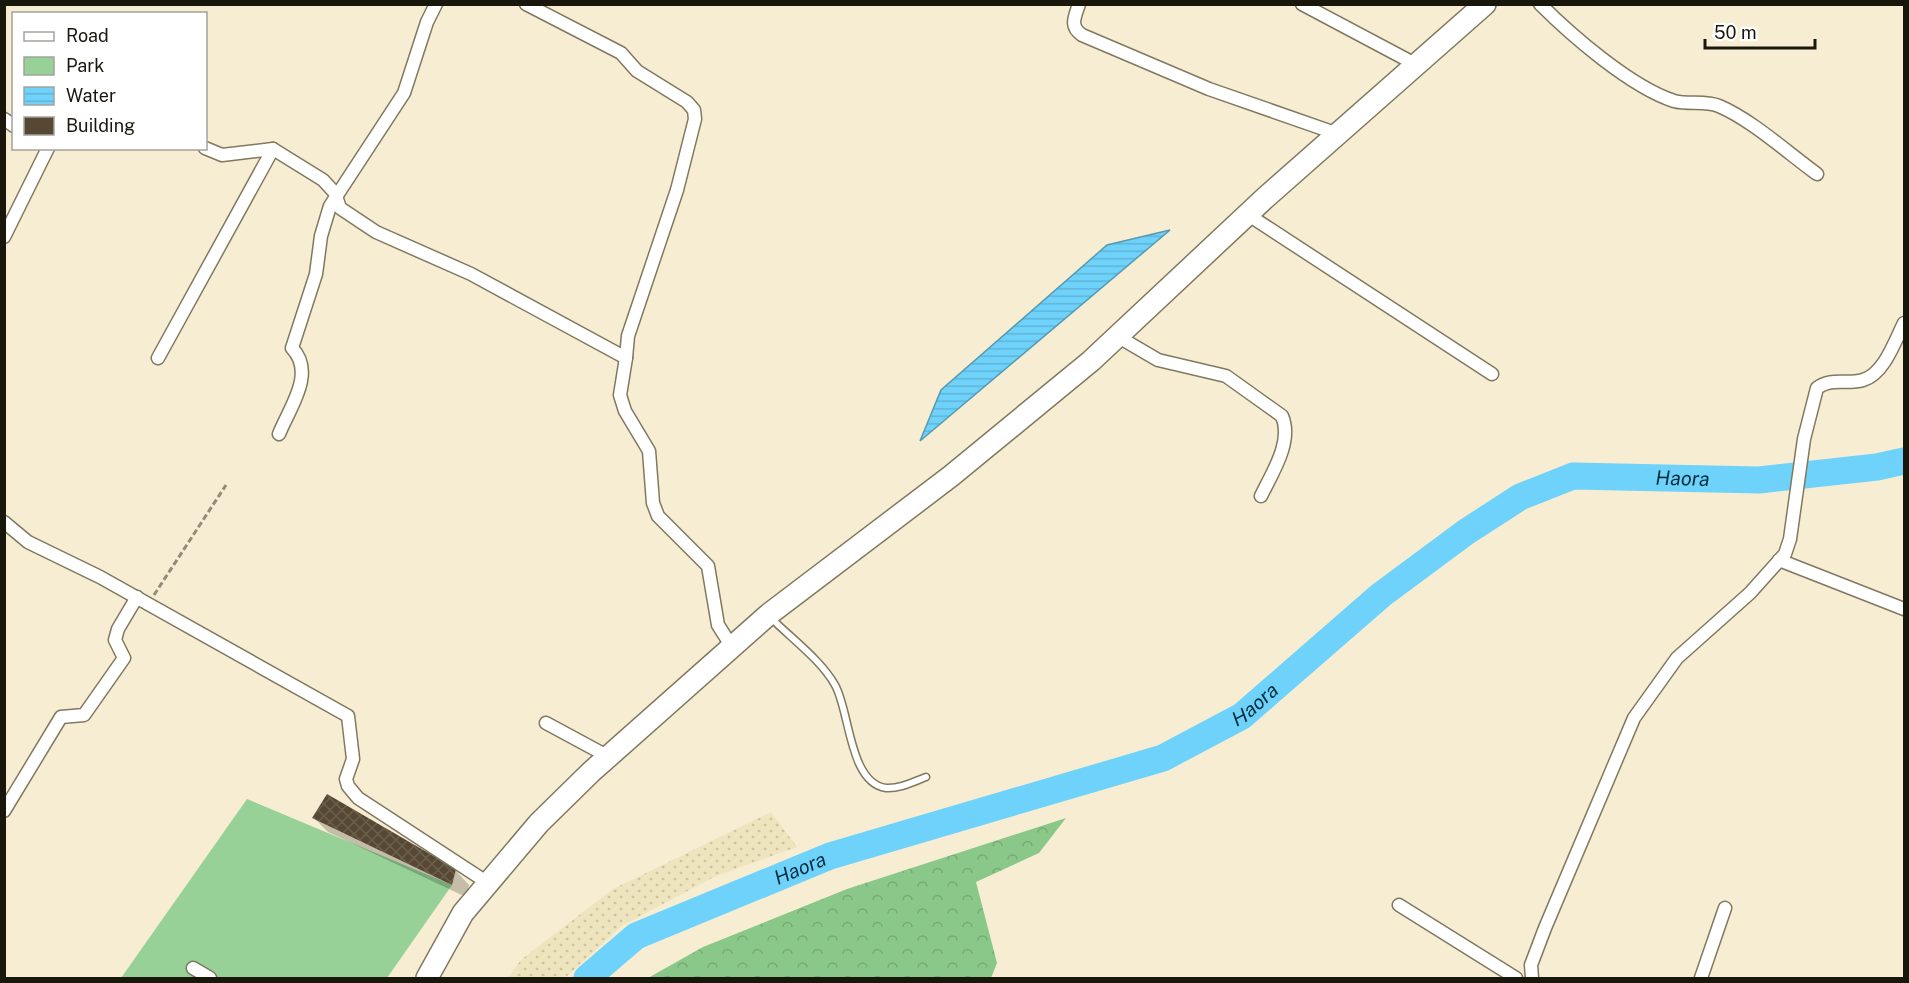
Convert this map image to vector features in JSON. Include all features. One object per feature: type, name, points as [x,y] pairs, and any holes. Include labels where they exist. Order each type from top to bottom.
[{"type":"highway","points":[[427,978],[463,913],[539,824],[609,757],[768,615],[951,476],[1091,361],[1247,214],[1485,4]]},
{"type":"street","points":[[279,434],[303,378],[303,365],[292,348],[316,274],[321,236],[330,206],[337,199],[405,93],[427,22],[436,4]]},
{"type":"street","points":[[526,4],[621,52],[637,71],[687,102],[694,110],[695,119],[677,190],[628,336],[620,395],[625,411],[649,451],[653,503],[658,516],[708,566],[718,624],[732,647]]},
{"type":"street","points":[[1079,4],[1072,24],[1075,30],[1082,34],[1209,90],[1338,134]]},
{"type":"street","points":[[1302,4],[1417,65]]},
{"type":"street","points":[[1540,4],[1561,25],[1601,57],[1654,92],[1674,101],[1718,106],[1735,115],[1817,174]]},
{"type":"street","points":[[207,149],[222,155],[273,149],[323,180],[337,199],[340,208],[376,232],[471,274],[626,358]]},
{"type":"street","points":[[158,358],[273,149]]},
{"type":"street","points":[[4,237],[47,150]]},
{"type":"street","points":[[1247,214],[1492,374]]},
{"type":"street","points":[[1532,978],[1531,965],[1545,928],[1634,718],[1677,658],[1750,593],[1779,560],[1790,539],[1804,439],[1817,388],[1826,382],[1862,380],[1873,374],[1905,323]]},
{"type":"street","points":[[1117,336],[1158,360],[1226,376],[1282,416],[1286,431],[1281,452],[1261,496]]},
{"type":"street","points":[[4,522],[28,542],[137,597],[348,716],[353,759],[346,779],[348,786],[358,798],[488,883]]},
{"type":"street","points":[[1779,560],[1905,609]]},
{"type":"street","points":[[4,811],[61,717],[84,716],[119,668],[124,658],[115,640],[118,629],[137,597]]},
{"type":"street","points":[[546,723],[609,757]]},
{"type":"street","points":[[1399,905],[1516,978]]},
{"type":"street","points":[[1701,978],[1725,908]]},
{"type":"street","points":[[193,968],[210,978]]},
{"type":"lane","points":[[768,615],[834,683],[855,755],[868,778],[885,788],[897,787],[926,777]]},
{"type":"path","points":[[148,604],[226,485]]},
{"type":"green space","points":[[247,799],[452,885],[387,978],[121,978]]},
{"type":"green space","points":[[1066,818],[1039,853],[976,882],[997,963],[991,978],[648,978],[703,947],[847,889]]},
{"type":"sand","points":[[771,812],[797,847],[716,876],[623,925],[565,978],[508,978],[521,960],[613,889]]},
{"type":"water","points":[[1170,230],[920,441],[941,390],[1107,245]]},
{"type":"building","points":[[327,794],[456,869],[452,885],[312,818]]},
{"type":"waterway","name":"Haora","points":[[587,978],[636,936],[830,856],[1163,758],[1242,716],[1381,595],[1466,532],[1520,497],[1573,476],[1759,480],[1877,467],[1904,461]]}]
